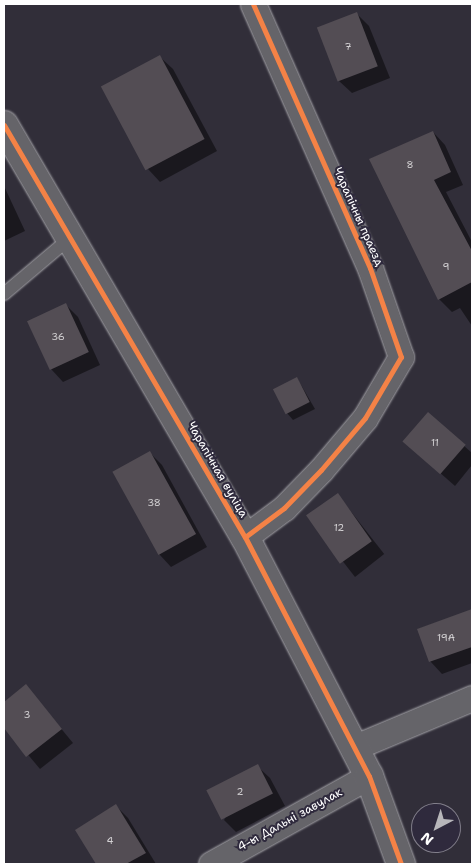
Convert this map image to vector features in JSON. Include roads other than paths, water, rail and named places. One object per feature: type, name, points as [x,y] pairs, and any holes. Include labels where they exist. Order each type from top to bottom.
[{"type":"street","name":"Чарапічны праезд","points":[[245,537],[284,508],[321,470],[365,418],[401,357],[370,268],[253,4]]},
{"type":"street","name":"Чарапічная вуліца","points":[[4,125],[245,537],[369,776],[401,864]]},
{"type":"street","points":[[353,748],[472,698]]},
{"type":"street","name":"4-ы Дальні завулак","points":[[211,864],[369,776]]},
{"type":"lane","points":[[4,294],[70,238]]}]
